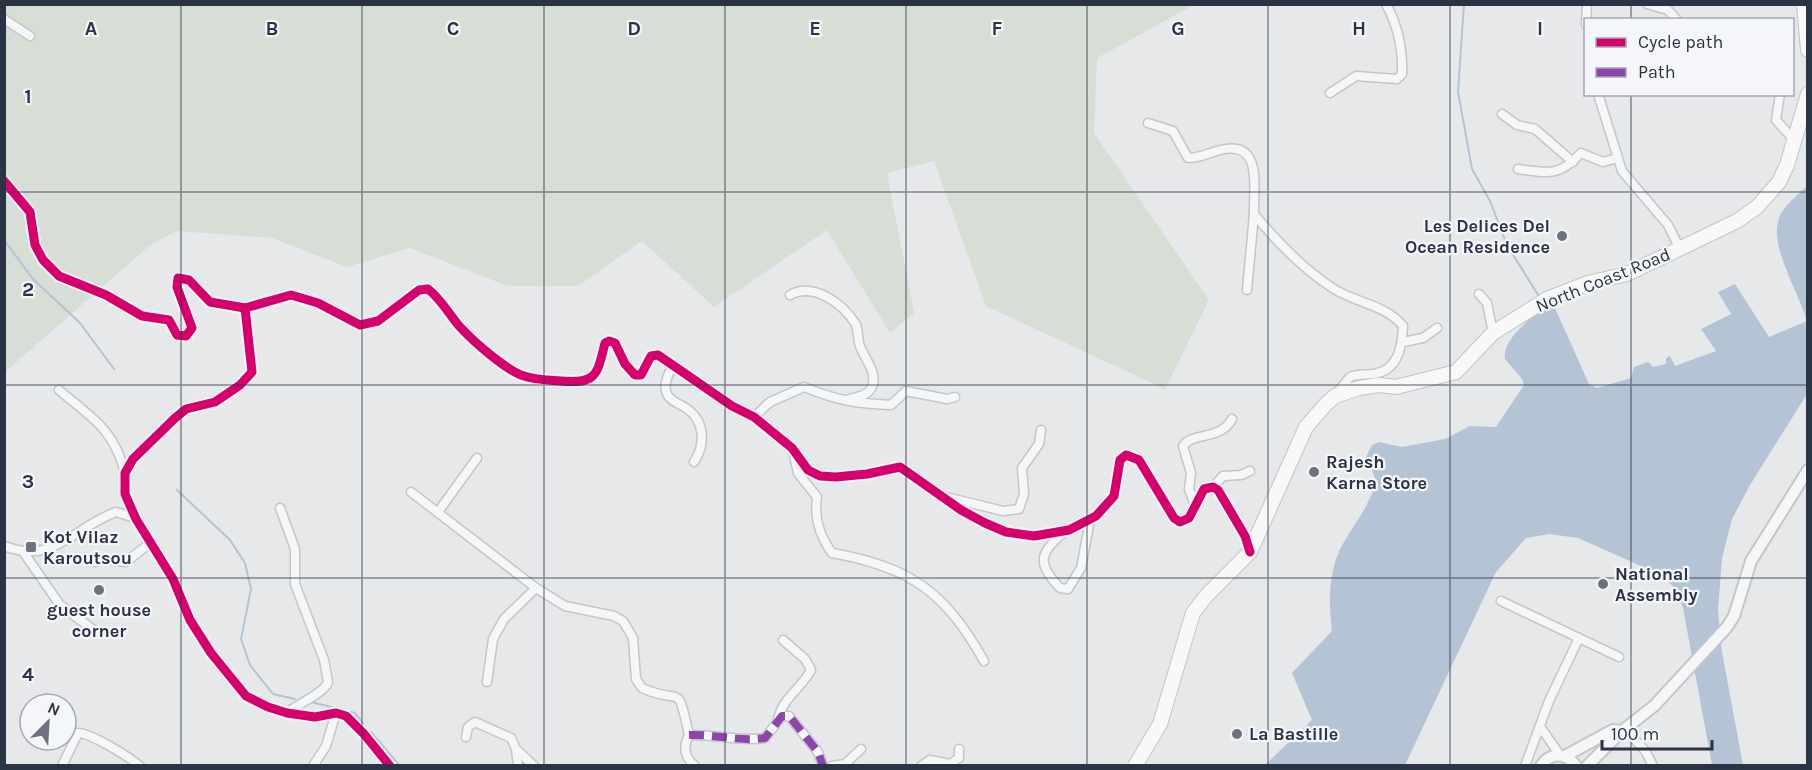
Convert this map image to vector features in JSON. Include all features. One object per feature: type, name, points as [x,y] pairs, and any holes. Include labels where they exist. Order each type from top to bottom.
[{"type":"main road","points":[[1804,4],[1808,51]]},
{"type":"main road","name":"North Coast Road","points":[[1335,396],[1359,388],[1379,385],[1396,387],[1449,374],[1462,366],[1493,333],[1543,302],[1588,283],[1627,274],[1737,221],[1757,207],[1779,182],[1787,165],[1808,94]]},
{"type":"main road","points":[[1135,765],[1160,724],[1193,613],[1250,552],[1306,427],[1335,396]]},
{"type":"street","points":[[1330,93],[1356,76],[1397,79],[1402,74],[1402,57],[1395,22],[1386,4]]},
{"type":"street","points":[[1647,4],[1668,10],[1675,18]]},
{"type":"street","points":[[4,19],[30,36]]},
{"type":"street","points":[[1599,96],[1622,171],[1668,225],[1680,249]]},
{"type":"street","points":[[1780,96],[1776,120],[1793,139]]},
{"type":"street","points":[[1502,114],[1517,125],[1535,129],[1573,162]]},
{"type":"street","points":[[1148,123],[1173,131],[1188,158],[1200,158],[1222,149],[1240,151],[1252,159],[1256,174],[1247,290]]},
{"type":"street","points":[[1518,169],[1548,173],[1562,170],[1581,153],[1603,162],[1617,158]]},
{"type":"street","points":[[4,181],[30,212],[35,245],[43,260],[59,276],[106,296],[142,316],[169,320],[177,335],[186,336],[192,328],[177,287],[178,278],[189,280],[210,302],[245,308],[291,296],[318,303],[360,325],[378,321],[419,290],[428,290],[462,329],[523,376],[582,382],[590,380],[597,372],[604,343],[609,341],[615,343],[625,364],[635,375],[641,375],[651,356],[658,355],[672,367],[732,406],[754,417],[792,448],[808,470],[820,476],[867,474],[900,467],[961,510],[1006,532],[1034,536],[1066,531]]},
{"type":"street","points":[[1254,214],[1283,249],[1332,288],[1354,300],[1378,307],[1403,326],[1403,342],[1393,366],[1386,371],[1350,377],[1335,396]]},
{"type":"street","points":[[790,295],[803,289],[813,290],[846,312],[856,324],[860,346],[871,369],[873,385],[867,393],[840,401]]},
{"type":"street","points":[[1479,294],[1487,303],[1493,333]]},
{"type":"street","points":[[124,473],[133,459],[174,418],[186,409],[215,402],[249,377],[253,366],[245,308]]},
{"type":"street","points":[[1403,342],[1423,338],[1437,328]]},
{"type":"street","points":[[672,367],[666,382],[666,392],[669,397],[692,413],[703,436],[700,452],[694,462]]},
{"type":"street","points":[[754,417],[770,402],[804,387],[840,401],[891,405],[906,391],[947,399],[955,397]]},
{"type":"street","points":[[59,390],[107,430],[120,454],[125,494],[136,519],[173,579],[190,620],[211,653],[246,696],[268,708],[287,713],[315,717],[336,713],[355,723],[390,765]]},
{"type":"street","points":[[1196,505],[1190,494],[1191,473],[1183,446],[1189,440],[1215,434],[1229,426],[1233,419]]},
{"type":"street","points":[[944,497],[994,509],[1019,509],[1024,494],[1022,468],[1039,444],[1041,430]]},
{"type":"street","points":[[792,448],[798,473],[817,497],[814,515],[832,553],[861,556],[890,566],[918,583],[953,612],[984,661]]},
{"type":"street","points":[[1090,520],[1082,568],[1068,589],[1060,588],[1043,565],[1043,556],[1049,545],[1066,531],[1090,520],[1114,496],[1120,460],[1126,454],[1139,460],[1174,518],[1185,522],[1204,489],[1212,488],[1223,495],[1226,507],[1245,537],[1250,552]]},
{"type":"street","points":[[438,512],[477,458]]},
{"type":"street","points":[[1587,765],[1623,730],[1641,718],[1727,627],[1734,615],[1751,561],[1808,470]]},
{"type":"street","points":[[1212,488],[1223,476],[1241,475],[1250,471]]},
{"type":"street","points":[[411,492],[536,588],[565,606],[614,616],[623,621],[633,638],[636,679],[642,688],[675,695],[681,699],[689,735],[684,744],[686,754],[695,765]]},
{"type":"street","points":[[280,508],[295,549],[295,584],[324,660],[328,682],[323,690],[296,705],[287,713]]},
{"type":"street","points":[[4,546],[24,553],[40,553],[116,512],[136,519]]},
{"type":"street","points":[[95,562],[102,559],[126,562],[150,543]]},
{"type":"street","points":[[24,553],[60,605],[95,632]]},
{"type":"street","points":[[487,682],[493,639],[504,619],[536,588]]},
{"type":"street","points":[[1501,601],[1619,657]]},
{"type":"street","points":[[1525,765],[1549,701],[1579,638]]},
{"type":"street","points":[[778,720],[780,708],[811,670],[805,659],[783,640]]},
{"type":"street","points":[[313,765],[326,746],[336,713]]},
{"type":"street","points":[[689,735],[712,734],[751,740],[765,738],[782,716],[794,720],[818,752],[823,765]]},
{"type":"street","points":[[466,737],[468,727],[475,722],[511,738],[516,749],[518,765]]},
{"type":"street","points":[[1540,728],[1562,755],[1576,765]]},
{"type":"street","points":[[1541,765],[1550,756],[1562,755],[1613,730],[1623,730],[1646,752],[1653,765]]},
{"type":"street","points":[[62,765],[78,733],[97,738],[110,749],[140,765]]},
{"type":"street","points":[[516,749],[534,765]]},
{"type":"street","points":[[832,765],[845,764],[861,749]]},
{"type":"street","points":[[921,765],[930,760],[950,764],[959,758],[959,749]]},
{"type":"shaded area","points":[[5,5],[1194,5],[1097,58],[1094,133],[1209,300],[1165,389],[986,306],[934,161],[887,173],[914,313],[890,333],[827,230],[714,307],[642,241],[578,286],[508,286],[410,248],[347,267],[272,238],[176,231],[149,246],[5,372]]},
{"type":"water","points":[[1807,186],[1807,321],[1782,258],[1777,233],[1782,211]]},
{"type":"water","points":[[1735,284],[1769,337],[1807,321],[1807,394],[1750,485],[1732,519],[1722,558],[1718,610],[1722,652],[1743,765],[1712,765],[1683,608],[1675,588],[1659,574],[1578,538],[1549,534],[1526,538],[1496,572],[1405,765],[1264,766],[1312,720],[1292,673],[1332,631],[1330,602],[1332,573],[1342,546],[1372,494],[1374,476],[1365,459],[1372,445],[1379,442],[1402,447],[1445,439],[1470,426],[1496,427],[1524,385],[1522,379],[1505,359],[1508,343],[1520,328],[1550,304],[1555,308],[1589,384],[1597,388],[1631,378],[1634,367],[1648,362],[1653,367],[1666,364],[1666,358],[1670,356],[1675,366],[1716,351],[1701,329],[1731,314],[1718,292]]},
{"type":"waterway","points":[[1464,4],[1458,92],[1472,169],[1490,201],[1507,245],[1540,298]]},
{"type":"waterway","points":[[4,240],[33,279],[80,323],[114,369]]},
{"type":"waterway","points":[[177,490],[230,540],[245,563],[251,589],[241,639],[250,665],[273,694],[295,699]]},
{"type":"waterway","points":[[311,702],[355,713],[363,723]]},
{"type":"waterway","points":[[371,732],[400,766]]},
{"type":"marked path","points":[[689,735],[765,738],[782,716],[789,716],[818,752],[823,766]]},
{"type":"cycle path","points":[[4,181],[30,212],[35,245],[43,260],[59,276],[106,295],[142,316],[169,320],[177,335],[186,336],[192,328],[177,287],[178,278],[189,280],[210,302],[245,308],[252,372],[240,385],[215,402],[186,409],[174,419],[133,459],[125,473],[125,494],[136,519],[173,579],[190,620],[211,653],[246,696],[287,713],[315,717],[336,713],[346,716],[390,766]]},
{"type":"cycle path","points":[[245,308],[291,295],[318,303],[360,325],[378,321],[419,290],[428,289],[438,298],[461,328],[482,348],[509,368],[528,377],[573,382],[589,379],[597,370],[605,343],[609,341],[615,343],[625,364],[635,375],[641,375],[651,356],[658,355],[732,406],[754,417],[792,448],[808,470],[820,476],[836,477],[867,474],[900,467],[961,510],[1006,532],[1034,536],[1069,530],[1096,516],[1114,496],[1120,460],[1126,455],[1139,460],[1174,518],[1180,522],[1189,518],[1204,489],[1213,487],[1218,490],[1245,536],[1250,552]]},
{"type":"place","name":"Les Delices Del Ocean Residence","points":[[1562,236]]},
{"type":"place","name":"Rajesh Karna Store","points":[[1314,472]]},
{"type":"place","name":"Kot Vilaz Karoutsou","points":[[31,547]]},
{"type":"place","name":"National Assembly","points":[[1603,584]]},
{"type":"place","name":"guest house corner","points":[[99,590]]},
{"type":"place","name":"La Bastille","points":[[1237,734]]}]
